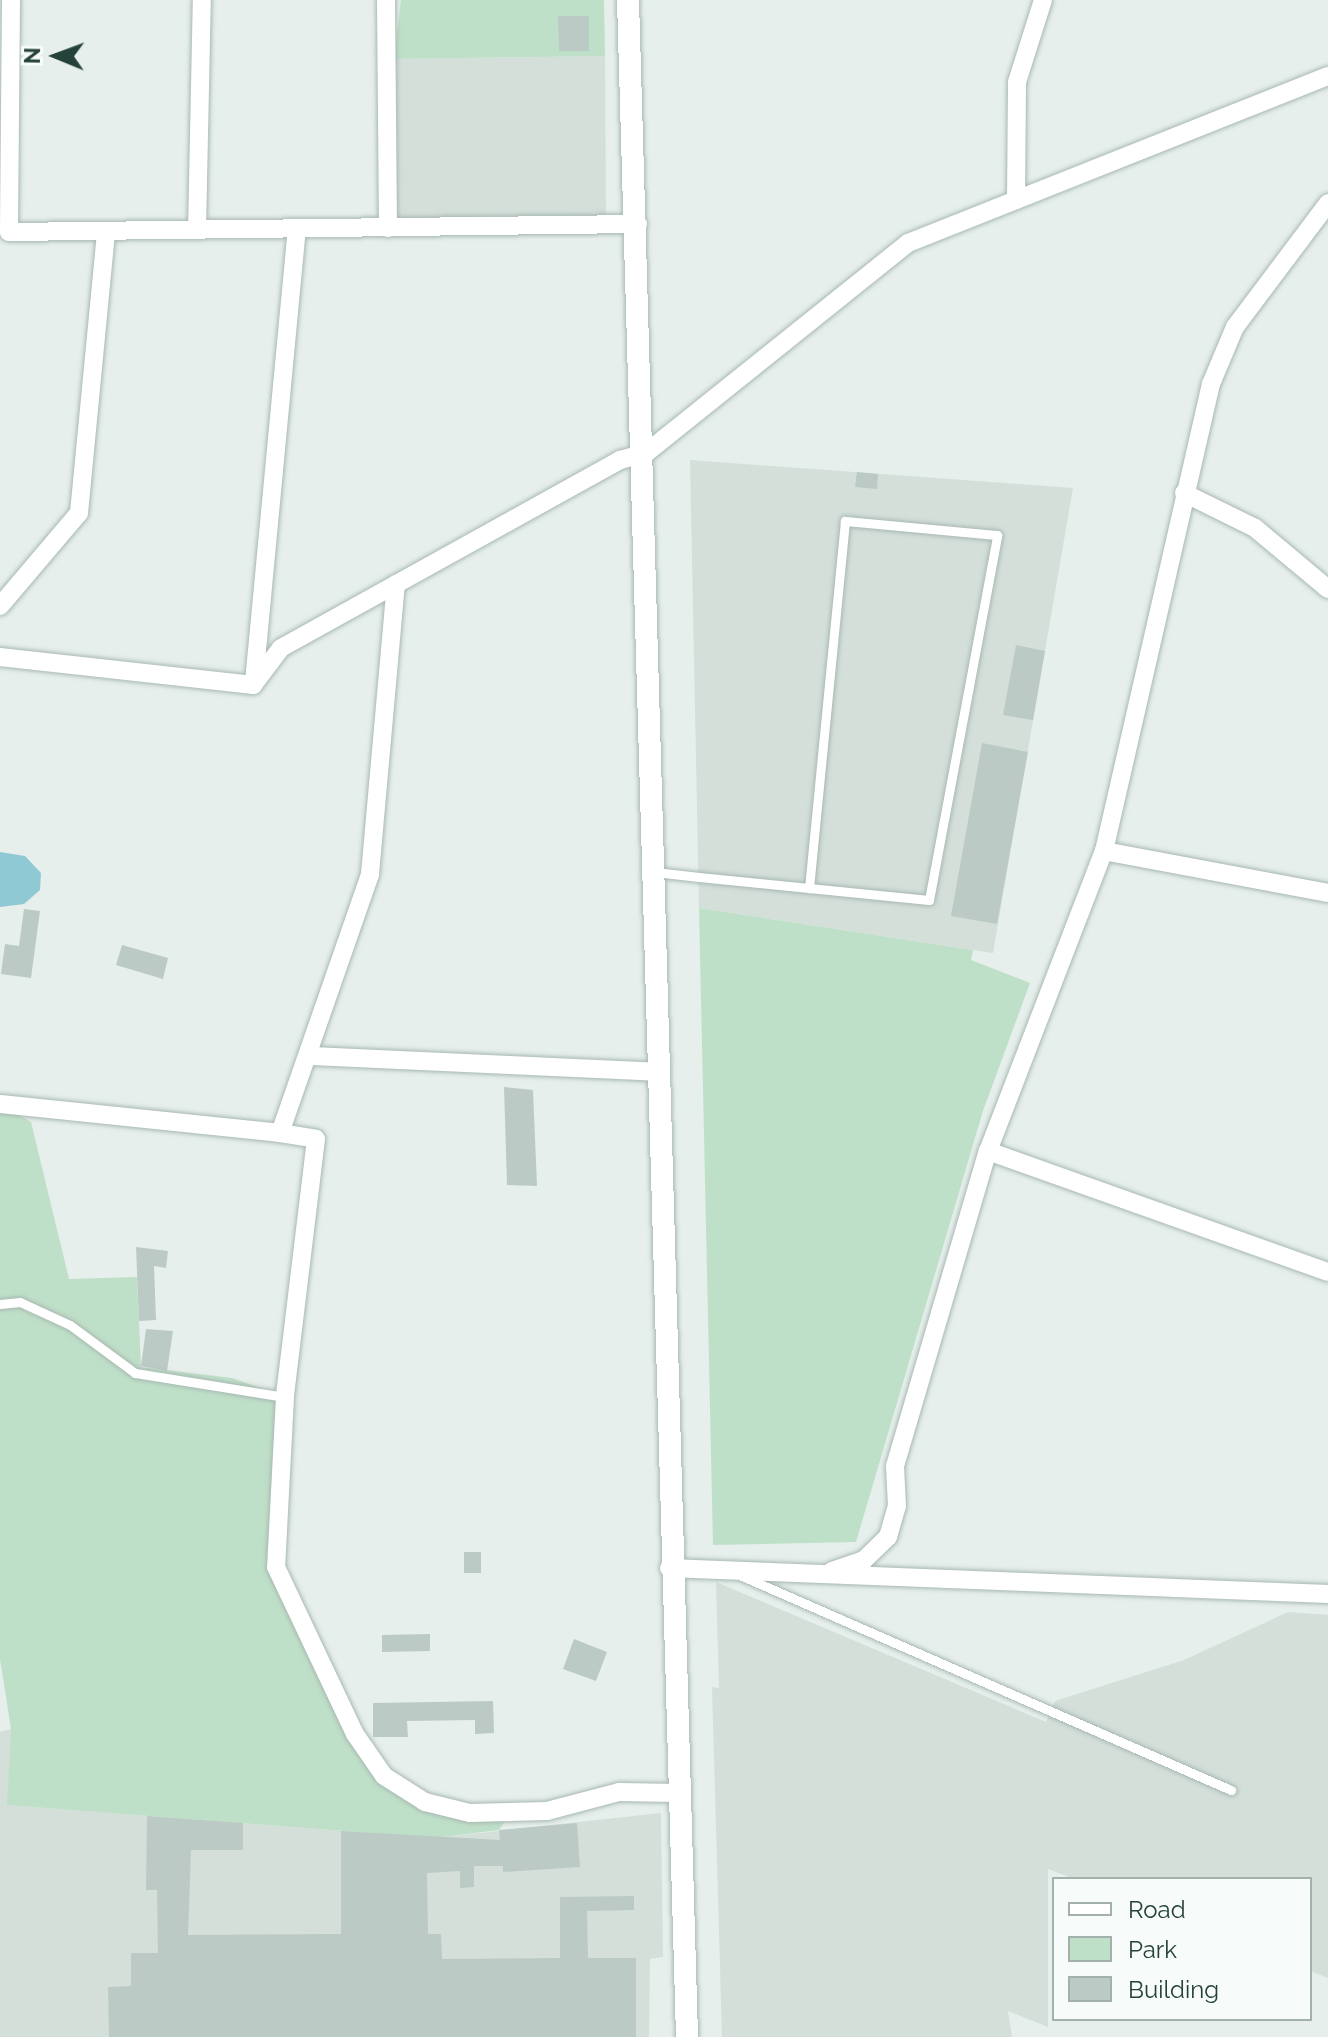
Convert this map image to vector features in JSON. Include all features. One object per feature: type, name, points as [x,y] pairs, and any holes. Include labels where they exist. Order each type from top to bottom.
[{"type":"street","points":[[11,0],[9,232],[638,224]]},
{"type":"street","points":[[197,230],[202,0]]},
{"type":"street","points":[[386,0],[388,228]]},
{"type":"street","points":[[628,0],[646,453],[669,1568],[687,2037]]},
{"type":"street","points":[[1016,200],[1017,82],[1043,0]]},
{"type":"street","points":[[253,685],[281,648],[620,460],[646,453],[908,243],[1328,76]]},
{"type":"street","points":[[832,1571],[864,1560],[888,1537],[897,1506],[895,1466],[988,1151],[1104,851],[1211,384],[1235,327],[1328,203]]},
{"type":"street","points":[[253,685],[297,229]]},
{"type":"street","points":[[0,606],[79,513],[106,231]]},
{"type":"street","points":[[1184,493],[1255,528],[1328,589]]},
{"type":"street","points":[[280,1133],[310,1056],[370,874],[396,584]]},
{"type":"street","points":[[0,657],[253,685]]},
{"type":"street","points":[[1104,851],[1328,893]]},
{"type":"street","points":[[310,1056],[659,1072]]},
{"type":"street","points":[[0,1104],[316,1139],[285,1397],[276,1567],[305,1639],[384,1776],[425,1802],[470,1813],[547,1811],[619,1792],[677,1793]]},
{"type":"street","points":[[988,1151],[1328,1272]]},
{"type":"street","points":[[669,1568],[832,1571],[1328,1594]]},
{"type":"lane","points":[[655,872],[809,888],[929,900],[997,535],[845,521],[809,888]]},
{"type":"lane","points":[[0,1304],[20,1302],[70,1325],[135,1373],[285,1397]]},
{"type":"lane","points":[[728,1570],[1231,1790]]},
{"type":"shaded area","points":[[605,56],[606,215],[396,218],[394,59]]},
{"type":"shaded area","points":[[690,460],[1073,488],[993,953],[699,908]]},
{"type":"shaded area","points":[[716,1582],[1046,1722],[1055,1701],[1184,1660],[1288,1612],[1328,1615],[1328,1978],[1312,1972],[1312,1877],[1069,1877],[1048,1869],[1048,2027],[1008,2011],[1012,2037],[722,2037],[712,1687],[719,1688]]},
{"type":"shaded area","points":[[11,1729],[8,1805],[434,1838],[661,1813],[663,1957],[650,1959],[649,2037],[0,2037],[0,1732]]},
{"type":"green space","points":[[401,0],[604,0],[605,56],[394,59]]},
{"type":"green space","points":[[699,908],[973,950],[971,960],[1030,983],[983,1111],[856,1542],[713,1545]]},
{"type":"green space","points":[[0,1104],[31,1122],[69,1279],[137,1277],[141,1367],[232,1378],[285,1397],[276,1567],[384,1776],[425,1802],[511,1813],[499,1830],[434,1838],[7,1805],[11,1729],[0,1659]]},
{"type":"water","points":[[0,852],[25,856],[41,873],[40,890],[24,904],[0,907]]},
{"type":"building","points":[[558,16],[589,16],[589,51],[559,51]]},
{"type":"building","points":[[857,472],[878,474],[877,489],[855,487]]},
{"type":"building","points":[[1016,645],[1045,651],[1033,720],[1003,715]]},
{"type":"building","points":[[982,743],[1028,752],[997,924],[951,916]]},
{"type":"building","points":[[24,909],[40,911],[31,978],[1,974],[5,944],[19,946]]},
{"type":"building","points":[[122,945],[168,958],[163,979],[116,965]]},
{"type":"building","points":[[504,1087],[533,1090],[537,1186],[507,1185]]},
{"type":"building","points":[[136,1247],[168,1251],[166,1268],[154,1266],[156,1320],[139,1321]]},
{"type":"building","points":[[146,1329],[173,1331],[167,1371],[141,1366]]},
{"type":"building","points":[[464,1552],[481,1552],[481,1573],[464,1573]]},
{"type":"building","points":[[430,1634],[430,1651],[382,1652],[382,1635]]},
{"type":"building","points":[[574,1639],[607,1652],[596,1681],[563,1669]]},
{"type":"building","points":[[493,1701],[494,1733],[475,1734],[475,1720],[407,1721],[408,1737],[373,1737],[373,1703]]},
{"type":"building","points":[[147,1816],[243,1823],[243,1850],[191,1850],[188,1935],[341,1934],[341,1831],[500,1840],[499,1830],[577,1823],[580,1867],[503,1872],[503,1866],[474,1866],[474,1887],[460,1888],[460,1871],[427,1873],[428,1934],[441,1934],[442,1959],[560,1958],[560,1897],[634,1896],[634,1910],[587,1911],[588,1958],[636,1958],[636,2037],[109,2037],[108,1987],[131,1986],[131,1953],[158,1953],[157,1890],[146,1890]]}]
